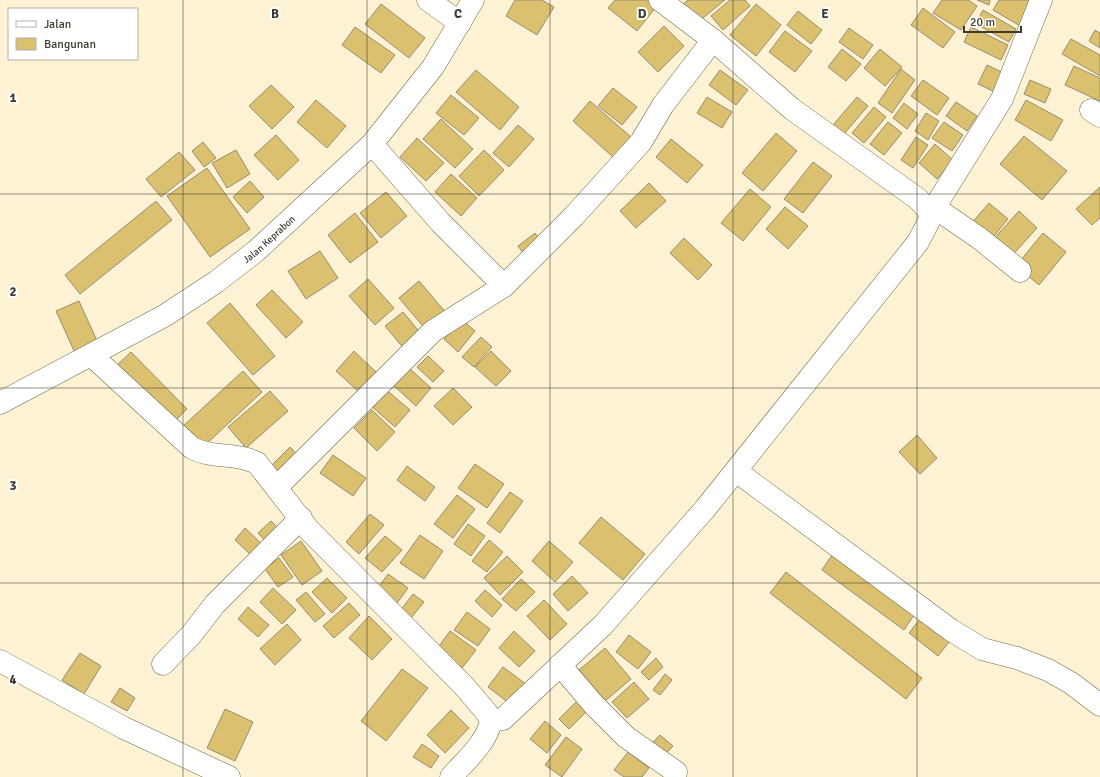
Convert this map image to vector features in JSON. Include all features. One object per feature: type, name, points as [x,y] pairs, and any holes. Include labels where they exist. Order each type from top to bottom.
[{"type":"street","points":[[428,0],[460,23]]},
{"type":"street","name":"Jalan Keprabon","points":[[0,403],[164,316],[216,282],[256,251],[372,144],[433,67],[472,0]]},
{"type":"street","points":[[660,0],[712,40],[792,108],[932,210],[979,238],[1020,272]]},
{"type":"street","points":[[491,721],[503,719],[603,625],[705,509],[918,242],[929,220],[932,210],[1002,99],[1041,0]]},
{"type":"street","points":[[277,487],[434,331],[504,286],[574,216],[641,142],[668,99],[712,40]]},
{"type":"street","points":[[372,144],[441,223],[504,286]]},
{"type":"street","points":[[91,355],[192,448],[207,454],[248,458],[257,463],[309,530],[464,686],[487,713],[491,721],[488,733],[480,745],[451,777]]},
{"type":"street","points":[[736,471],[951,630],[982,649],[1017,658],[1048,670],[1071,683],[1100,705]]},
{"type":"street","points":[[162,664],[191,635],[215,604],[300,518]]},
{"type":"street","points":[[0,660],[124,728],[229,777]]},
{"type":"street","points":[[560,665],[594,705],[626,737],[676,772]]},
{"type":"building","points":[[515,0],[542,0],[554,7],[537,35],[506,16]]},
{"type":"building","points":[[615,0],[646,0],[656,7],[637,31],[608,8]]},
{"type":"building","points":[[688,0],[725,0],[698,22],[683,4]]},
{"type":"building","points":[[730,0],[745,0],[750,6],[723,30],[711,16]]},
{"type":"building","points":[[942,0],[968,0],[977,6],[961,30],[933,13]]},
{"type":"building","points":[[977,0],[990,0],[989,5]]},
{"type":"building","points":[[999,0],[1028,0],[1036,4],[1022,27],[993,10]]},
{"type":"building","points":[[381,4],[425,38],[409,58],[365,24]]},
{"type":"building","points":[[756,4],[781,25],[756,56],[730,35]]},
{"type":"building","points":[[923,8],[955,32],[943,48],[911,25]]},
{"type":"building","points":[[983,10],[1016,29],[1009,42],[976,24]]},
{"type":"building","points":[[798,11],[822,30],[811,44],[787,25]]},
{"type":"building","points":[[664,26],[684,46],[658,72],[638,52]]},
{"type":"building","points":[[355,27],[395,55],[381,73],[342,45]]},
{"type":"building","points":[[971,27],[1008,45],[1001,60],[964,42]]},
{"type":"building","points":[[849,28],[873,45],[863,59],[839,42]]},
{"type":"building","points":[[1095,30],[1100,33],[1100,48],[1089,41]]},
{"type":"building","points":[[785,31],[812,51],[795,72],[769,52]]},
{"type":"building","points":[[1071,39],[1100,55],[1100,76],[1062,54]]},
{"type":"building","points":[[842,49],[861,64],[846,81],[828,67]]},
{"type":"building","points":[[880,49],[902,67],[885,86],[864,68]]},
{"type":"building","points":[[987,65],[1008,75],[999,94],[978,84]]},
{"type":"building","points":[[1074,66],[1100,78],[1100,101],[1065,85]]},
{"type":"building","points":[[901,69],[915,80],[892,113],[878,103]]},
{"type":"building","points":[[476,70],[519,107],[500,130],[456,92]]},
{"type":"building","points":[[720,70],[748,90],[736,105],[709,85]]},
{"type":"building","points":[[923,80],[949,98],[937,115],[911,96]]},
{"type":"building","points":[[1030,80],[1051,89],[1045,103],[1024,94]]},
{"type":"building","points":[[271,85],[294,107],[272,129],[249,106]]},
{"type":"building","points":[[613,88],[637,107],[622,125],[598,106]]},
{"type":"building","points":[[451,95],[479,118],[464,135],[436,113]]},
{"type":"building","points":[[707,97],[732,112],[722,128],[697,113]]},
{"type":"building","points":[[857,97],[868,106],[844,134],[833,125]]},
{"type":"building","points":[[316,100],[346,126],[327,148],[297,122]]},
{"type":"building","points":[[1026,100],[1063,120],[1051,141],[1015,120]]},
{"type":"building","points":[[590,101],[632,138],[614,158],[573,121]]},
{"type":"building","points":[[956,102],[977,116],[967,131],[946,116]]},
{"type":"building","points":[[904,103],[918,114],[907,129],[893,118]]},
{"type":"building","points":[[874,107],[886,117],[864,143],[852,133]]},
{"type":"building","points":[[926,113],[939,121],[928,140],[915,131]]},
{"type":"building","points":[[441,119],[473,149],[455,168],[423,139]]},
{"type":"building","points":[[888,122],[902,133],[884,155],[870,144]]},
{"type":"building","points":[[944,122],[963,135],[952,151],[932,138]]},
{"type":"building","points":[[518,125],[534,139],[509,167],[493,153]]},
{"type":"building","points":[[776,133],[797,151],[763,191],[742,173]]},
{"type":"building","points":[[276,135],[299,160],[278,180],[254,155]]},
{"type":"building","points":[[1024,136],[1067,171],[1042,200],[1000,164]]},
{"type":"building","points":[[916,137],[928,145],[913,168],[901,160]]},
{"type":"building","points":[[417,138],[444,163],[426,181],[400,157]]},
{"type":"building","points":[[671,139],[703,165],[687,183],[656,157]]},
{"type":"building","points":[[203,142],[216,158],[204,167],[192,151]]},
{"type":"building","points":[[935,144],[953,160],[937,179],[919,163]]},
{"type":"building","points":[[236,150],[250,174],[227,188],[212,163]]},
{"type":"building","points":[[484,150],[504,170],[479,196],[459,176]]},
{"type":"building","points":[[179,152],[195,170],[161,197],[146,179]]},
{"type":"building","points":[[813,162],[832,176],[803,213],[784,199]]},
{"type":"building","points":[[207,168],[250,229],[210,257],[167,196]]},
{"type":"building","points":[[451,174],[477,198],[461,216],[435,192]]},
{"type":"building","points":[[250,181],[264,197],[247,213],[233,197]]},
{"type":"building","points":[[649,183],[666,201],[636,228],[620,211]]},
{"type":"building","points":[[1100,187],[1100,218],[1092,225],[1076,209]]},
{"type":"building","points":[[750,189],[771,207],[743,241],[721,223]]},
{"type":"building","points":[[386,192],[407,216],[381,238],[360,213]]},
{"type":"building","points":[[156,201],[172,220],[80,294],[65,275]]},
{"type":"building","points":[[989,203],[1008,219],[990,241],[970,225]]},
{"type":"building","points":[[785,207],[808,226],[788,249],[766,229]]},
{"type":"building","points":[[1019,211],[1037,228],[1009,259],[990,243]]},
{"type":"building","points":[[355,213],[378,242],[350,263],[328,235]]},
{"type":"building","points":[[535,233],[543,244],[526,257],[518,246]]},
{"type":"building","points":[[1043,233],[1066,252],[1039,285],[1016,266]]},
{"type":"building","points":[[684,238],[712,265],[698,280],[670,253]]},
{"type":"building","points":[[320,251],[338,278],[306,299],[288,271]]},
{"type":"building","points":[[368,279],[394,308],[375,325],[349,296]]},
{"type":"building","points":[[419,281],[447,314],[427,331],[399,298]]},
{"type":"building","points":[[272,290],[303,322],[286,338],[256,305]]},
{"type":"building","points":[[79,301],[98,343],[75,353],[56,311]]},
{"type":"building","points":[[230,303],[275,356],[253,375],[207,323]]},
{"type":"building","points":[[403,312],[422,335],[405,350],[385,326]]},
{"type":"building","points":[[461,319],[475,331],[458,352],[444,339]]},
{"type":"building","points":[[481,337],[492,347],[474,367],[462,357]]},
{"type":"building","points":[[354,351],[377,373],[359,392],[336,371]]},
{"type":"building","points":[[491,351],[511,371],[496,386],[475,367]]},
{"type":"building","points":[[131,352],[187,409],[171,425],[114,368]]},
{"type":"building","points":[[428,356],[444,371],[433,382],[417,367]]},
{"type":"building","points":[[408,367],[431,388],[416,406],[392,384]]},
{"type":"building","points":[[243,371],[262,392],[202,448],[182,427]]},
{"type":"building","points":[[384,388],[410,410],[395,427],[370,405]]},
{"type":"building","points":[[453,388],[472,407],[453,425],[434,406]]},
{"type":"building","points":[[270,391],[288,411],[246,448],[228,427]]},
{"type":"building","points":[[372,410],[395,432],[377,451],[354,428]]},
{"type":"building","points":[[917,435],[937,458],[920,474],[899,452]]},
{"type":"building","points":[[290,447],[302,459],[282,479],[270,467]]},
{"type":"building","points":[[333,455],[366,478],[353,496],[320,473]]},
{"type":"building","points":[[475,464],[504,484],[487,508],[458,488]]},
{"type":"building","points":[[407,466],[435,487],[425,501],[397,480]]},
{"type":"building","points":[[510,492],[523,501],[500,533],[487,523]]},
{"type":"building","points":[[457,495],[475,509],[453,538],[434,524]]},
{"type":"building","points":[[370,514],[384,525],[359,554],[346,542]]},
{"type":"building","points":[[601,517],[645,554],[623,580],[579,543]]},
{"type":"building","points":[[271,521],[284,534],[271,547],[258,533]]},
{"type":"building","points":[[468,524],[485,536],[471,556],[454,544]]},
{"type":"building","points":[[245,528],[266,548],[255,559],[235,540]]},
{"type":"building","points":[[420,535],[443,551],[424,579],[400,563]]},
{"type":"building","points":[[385,536],[402,550],[382,572],[365,558]]},
{"type":"building","points":[[489,540],[503,552],[487,572],[472,561]]},
{"type":"building","points":[[301,541],[322,571],[302,585],[281,555]]},
{"type":"building","points":[[549,541],[573,562],[555,582],[532,561]]},
{"type":"building","points":[[834,552],[916,612],[904,630],[822,570]]},
{"type":"building","points":[[507,556],[523,572],[500,595],[484,578]]},
{"type":"building","points":[[279,558],[293,577],[278,587],[265,569]]},
{"type":"building","points":[[786,572],[922,678],[906,699],[770,593]]},
{"type":"building","points":[[388,574],[408,588],[395,606],[375,592]]},
{"type":"building","points":[[572,576],[588,593],[568,611],[553,594]]},
{"type":"building","points":[[327,578],[347,598],[332,613],[312,592]]},
{"type":"building","points":[[521,579],[535,592],[516,611],[502,599]]},
{"type":"building","points":[[273,588],[296,610],[282,624],[260,602]]},
{"type":"building","points":[[485,590],[502,605],[492,617],[475,601]]},
{"type":"building","points":[[306,592],[325,614],[315,622],[296,600]]},
{"type":"building","points":[[413,594],[424,602],[407,623],[397,615]]},
{"type":"building","points":[[544,600],[567,624],[550,640],[527,616]]},
{"type":"building","points":[[349,603],[360,615],[334,638],[323,626]]},
{"type":"building","points":[[248,607],[269,625],[258,637],[238,619]]},
{"type":"building","points":[[467,612],[490,629],[478,646],[454,630]]},
{"type":"building","points":[[924,614],[953,637],[938,656],[909,633]]},
{"type":"building","points":[[369,616],[392,639],[372,660],[349,638]]},
{"type":"building","points":[[287,624],[301,640],[275,665],[260,649]]},
{"type":"building","points":[[450,631],[476,650],[462,668],[437,649]]},
{"type":"building","points":[[514,631],[535,651],[519,667],[499,648]]},
{"type":"building","points":[[629,635],[651,652],[638,669],[616,652]]},
{"type":"building","points":[[605,648],[631,679],[605,701],[579,670]]},
{"type":"building","points":[[80,653],[101,666],[84,694],[62,680]]},
{"type":"building","points":[[656,658],[663,667],[649,680],[641,672]]},
{"type":"building","points":[[503,667],[526,684],[510,704],[488,687]]},
{"type":"building","points":[[402,669],[428,688],[386,741],[361,721]]},
{"type":"building","points":[[665,674],[672,680],[660,695],[653,690]]},
{"type":"building","points":[[634,682],[649,699],[627,718],[612,702]]},
{"type":"building","points":[[120,688],[135,698],[127,711],[111,702]]},
{"type":"building","points":[[580,698],[590,708],[569,729],[559,719]]},
{"type":"building","points":[[225,709],[253,722],[235,761],[207,748]]},
{"type":"building","points":[[451,710],[469,728],[445,753],[427,735]]},
{"type":"building","points":[[545,721],[561,735],[547,753],[530,739]]},
{"type":"building","points":[[660,735],[673,746],[662,758],[649,746]]},
{"type":"building","points":[[566,737],[582,749],[562,777],[545,765]]},
{"type":"building","points":[[422,744],[439,756],[431,768],[413,757]]},
{"type":"building","points":[[628,752],[649,768],[642,777],[624,777],[614,770]]}]
